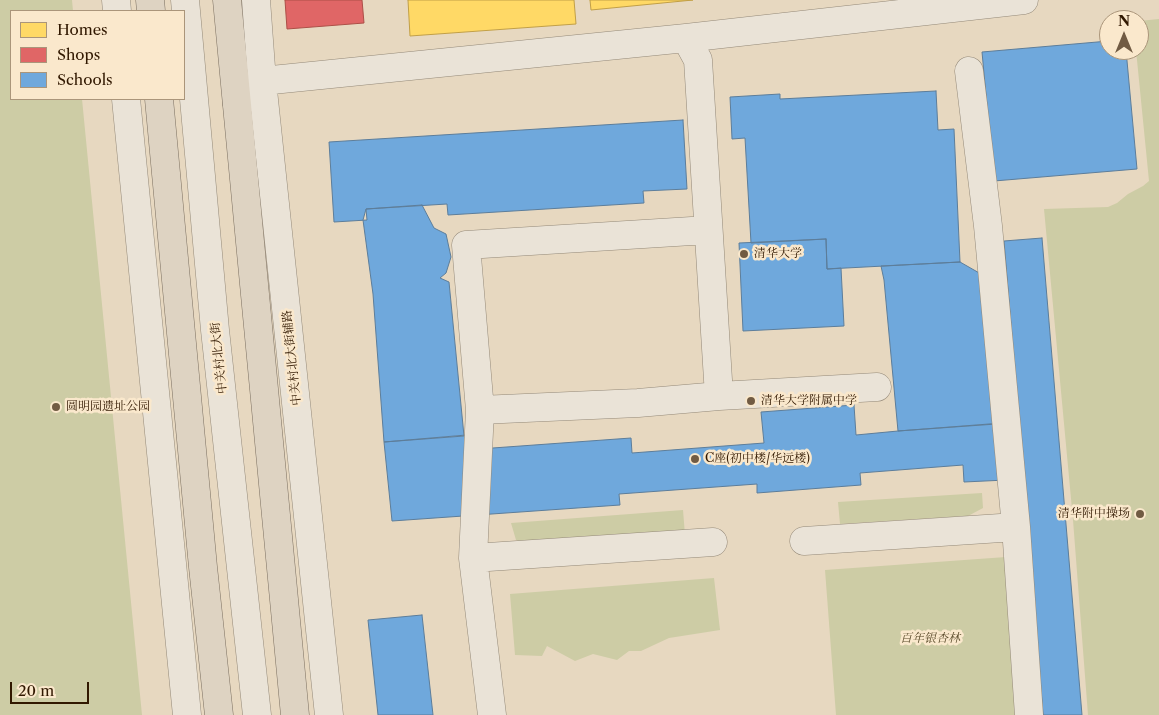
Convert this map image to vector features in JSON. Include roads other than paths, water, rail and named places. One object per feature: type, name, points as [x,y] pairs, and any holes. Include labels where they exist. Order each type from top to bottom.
[{"type":"main road","points":[[227,0],[295,715]]},
{"type":"main road","points":[[159,100],[203,567],[219,715]]},
{"type":"street","name":"中关村北大街","points":[[185,0],[215,330],[257,715]]},
{"type":"street","name":"中关村北大街辅路","points":[[256,0],[262,82],[330,715]]},
{"type":"street","points":[[237,103],[262,82],[686,38],[849,9],[1024,0]]},
{"type":"street","points":[[686,38],[698,60],[719,396]]},
{"type":"street","points":[[969,71],[988,226],[1016,527],[1029,715]]},
{"type":"street","points":[[126,100],[188,715]]},
{"type":"street","points":[[492,715],[473,558],[480,410],[466,245],[708,230]]},
{"type":"street","points":[[480,410],[638,403],[719,396],[877,387]]},
{"type":"street","points":[[804,541],[1016,527]]},
{"type":"street","points":[[473,558],[713,542]]},
{"type":"place","name":"清华大学","points":[[744,254]]},
{"type":"place","name":"清华大学附属中学","points":[[751,401]]},
{"type":"place","name":"圆明园遗址公园","points":[[56,407]]},
{"type":"place","name":"C座(初中楼/华远楼)","points":[[695,459]]},
{"type":"place","name":"清华附中操场","points":[[1140,514]]},
{"type":"park label","name":"百年银杏林","points":[[930,639]]}]
